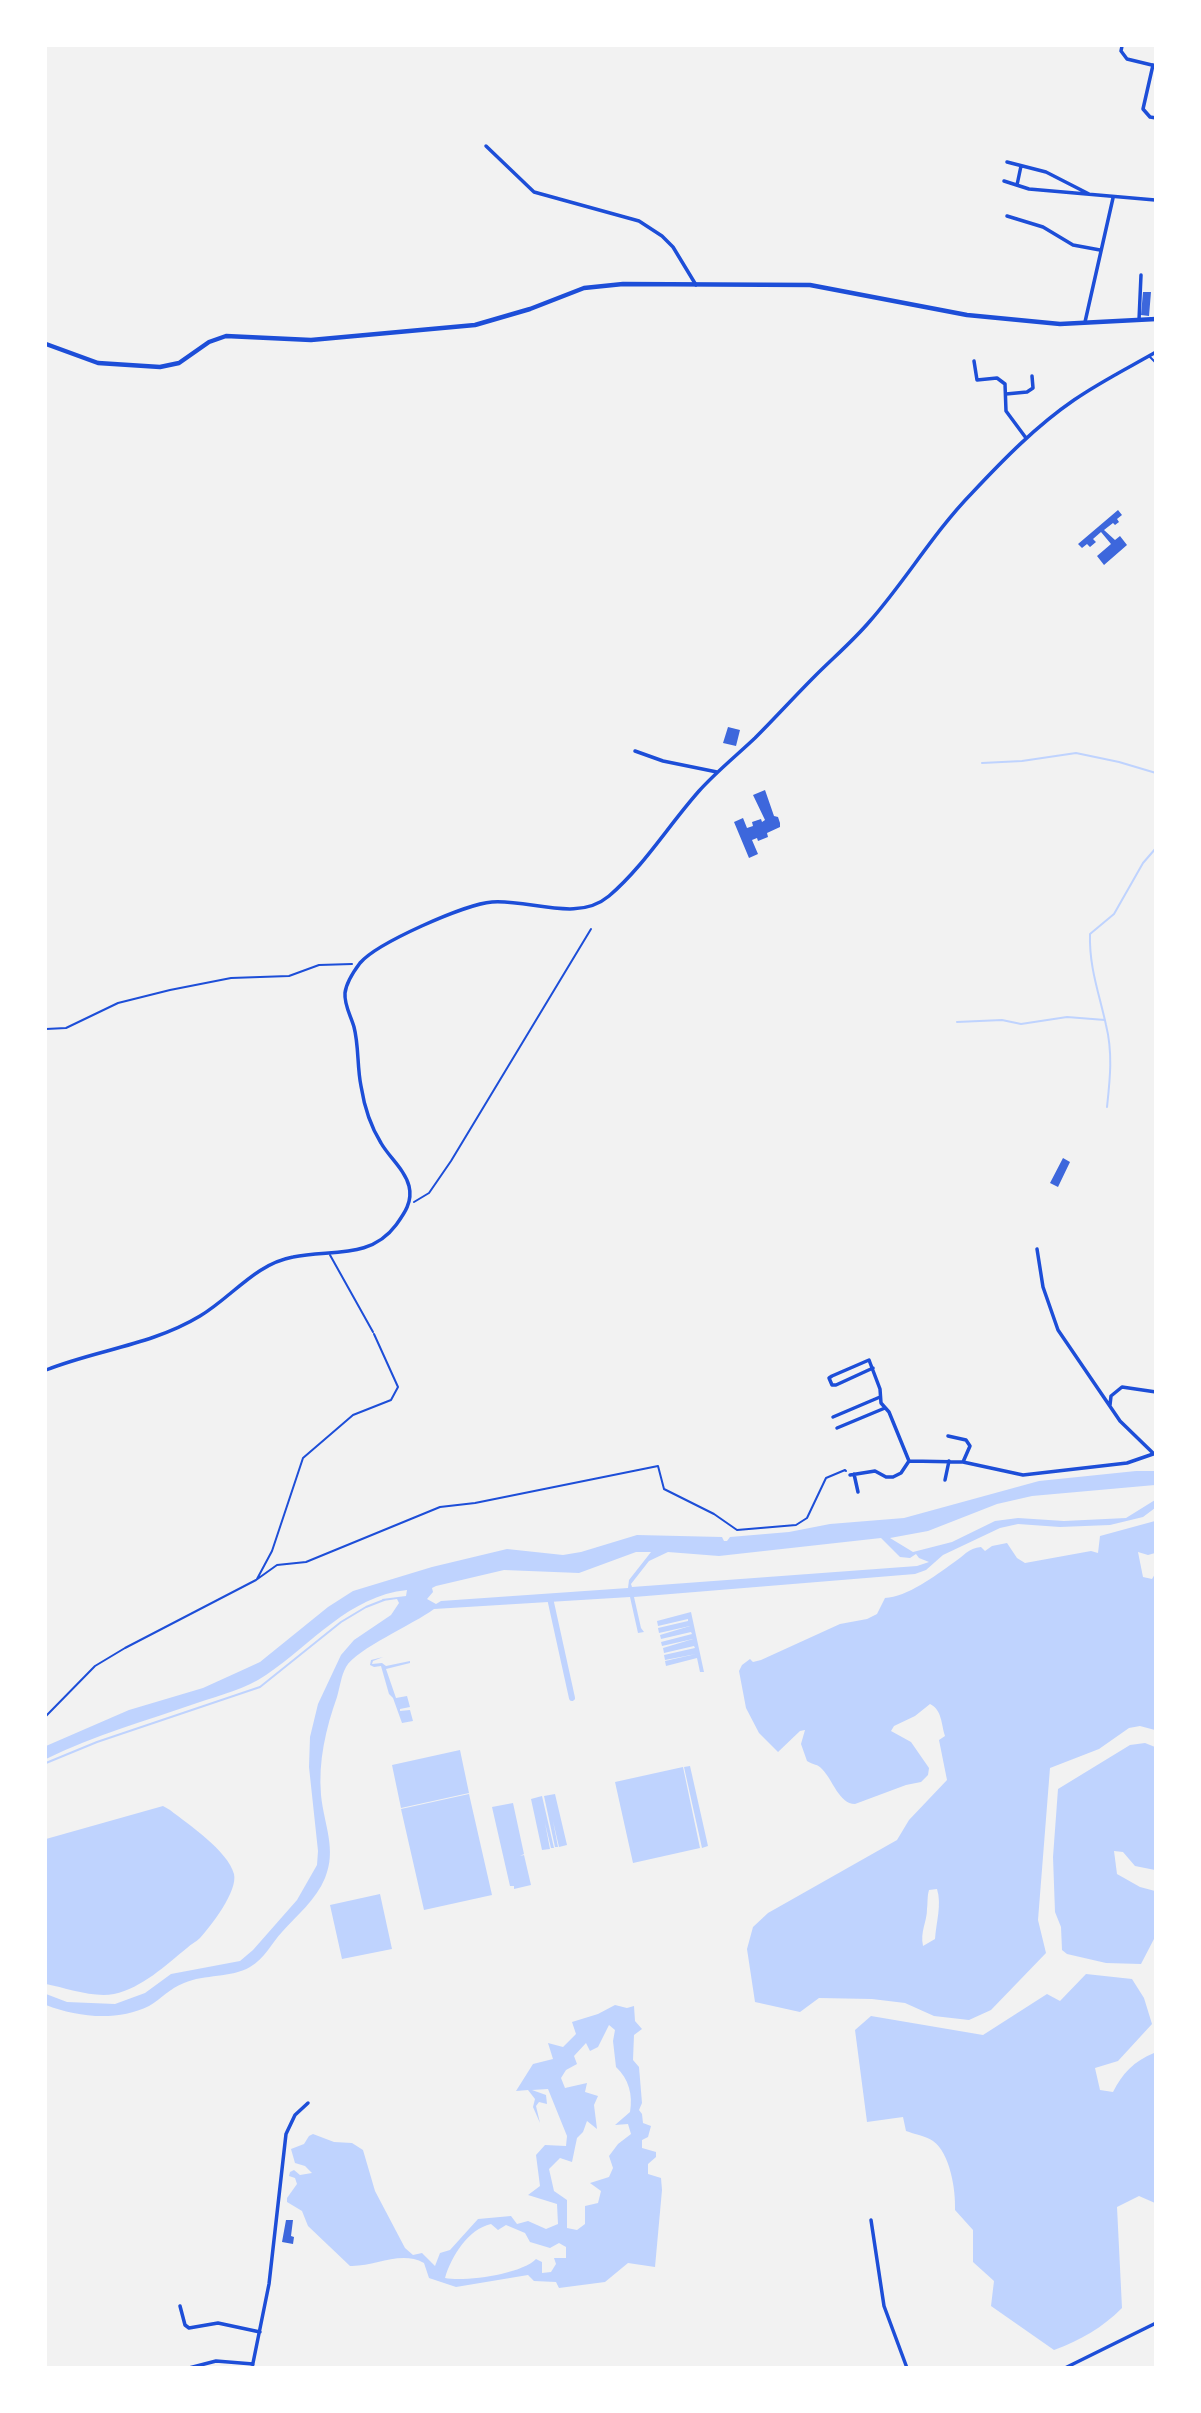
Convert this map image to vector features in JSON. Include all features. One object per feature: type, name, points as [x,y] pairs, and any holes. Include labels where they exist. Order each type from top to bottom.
[{"type":"street","points":[[1122,46],[1123,56],[1154,65],[1143,109],[1150,117],[1156,118]]},
{"type":"street","points":[[486,146],[534,192],[639,221],[662,236],[673,247],[696,285]]},
{"type":"street","points":[[1007,162],[1046,172],[1091,195]]},
{"type":"street","points":[[1017,185],[1021,166]]},
{"type":"street","points":[[1004,181],[1030,189],[1156,200]]},
{"type":"street","points":[[1085,321],[1113,198]]},
{"type":"street","points":[[1007,216],[1043,227],[1073,244],[1100,250]]},
{"type":"street","points":[[1139,320],[1141,275]]},
{"type":"street","points":[[46,344],[98,363],[159,367],[179,363],[209,342],[226,336],[311,340],[438,329],[491,321],[584,288],[623,284],[810,285],[967,315],[1060,324],[1156,319]]},
{"type":"street","points":[[46,1370],[149,1340],[188,1322],[244,1284],[254,1273],[272,1263],[295,1256],[362,1250],[388,1236],[408,1209],[410,1187],[381,1144],[361,1087],[355,1029],[346,1004],[345,991],[363,959],[428,923],[472,905],[493,902],[585,909],[608,897],[642,864],[674,821],[717,772],[753,740],[869,622],[969,496],[1026,438],[1073,401],[1156,352]]},
{"type":"street","points":[[974,362],[977,380],[997,378],[1005,384],[1006,411],[1026,438]]},
{"type":"street","points":[[1005,394],[1027,392],[1033,388],[1032,376]]},
{"type":"street","points":[[635,751],[663,761],[717,772]]},
{"type":"street","points":[[909,1461],[963,1462],[1023,1475],[1127,1463],[1155,1453],[1120,1421],[1058,1330],[1043,1287],[1037,1249]]},
{"type":"street","points":[[873,1368],[836,1385],[830,1382],[829,1378],[855,1365],[867,1360],[871,1363],[873,1368],[880,1388],[880,1397],[909,1461]]},
{"type":"street","points":[[1110,1405],[1111,1396],[1122,1387],[1156,1392]]},
{"type":"street","points":[[832,1417],[880,1397]]},
{"type":"street","points":[[837,1428],[885,1408]]},
{"type":"street","points":[[948,1436],[966,1440],[970,1446],[963,1462]]},
{"type":"street","points":[[858,1492],[852,1474],[875,1471],[886,1477],[893,1477],[901,1473],[909,1461]]},
{"type":"street","points":[[945,1480],[949,1461]]},
{"type":"street","points":[[189,2368],[222,2361],[253,2366],[273,2256],[286,2134],[295,2115],[308,2103]]},
{"type":"street","points":[[870,2220],[884,2306],[907,2368]]},
{"type":"street","points":[[180,2306],[184,2325],[189,2329],[218,2323],[260,2332]]},
{"type":"street","points":[[1065,2368],[1156,2323]]},
{"type":"lane","points":[[1149,356],[1156,363]]},
{"type":"lane","points":[[329,1254],[373,1332]]},
{"type":"path","points":[[408,1205],[429,1193],[451,1161],[592,929]]},
{"type":"path","points":[[46,1029],[66,1028],[118,1003],[182,988],[231,978],[289,976],[319,965],[359,964]]},
{"type":"path","points":[[256,1580],[272,1552],[303,1458],[354,1415],[391,1400],[398,1387],[373,1332]]},
{"type":"path","points":[[46,1716],[95,1666],[256,1580],[277,1565],[306,1562],[440,1507],[475,1503],[658,1465],[664,1489],[713,1514],[737,1530],[796,1525],[807,1518],[826,1478],[845,1470],[852,1474]]},
{"type":"water","points":[[1155,1471],[1155,1485],[1032,1496],[997,1504],[928,1531],[890,1538],[913,1552],[952,1542],[995,1521],[1018,1518],[1064,1521],[1126,1518],[1155,1500],[1155,1508],[1143,1517],[1110,1525],[1060,1527],[1018,1524],[1000,1528],[943,1555],[926,1570],[915,1574],[634,1597],[644,1632],[638,1633],[630,1597],[434,1609],[361,1652],[346,1667],[326,1733],[322,1757],[321,1795],[330,1847],[325,1878],[306,1907],[260,1959],[243,1970],[184,1983],[149,2006],[124,2014],[84,2015],[46,2005],[46,1994],[67,2002],[115,2004],[145,1993],[171,1974],[240,1961],[297,1900],[317,1865],[318,1851],[309,1767],[310,1737],[318,1704],[341,1655],[354,1640],[391,1615],[399,1603],[397,1599],[382,1599],[406,1596],[407,1590],[386,1594],[349,1611],[283,1663],[241,1688],[101,1735],[46,1759],[46,1746],[129,1710],[203,1688],[260,1662],[328,1607],[353,1591],[432,1567],[507,1549],[563,1555],[637,1535],[722,1537],[727,1541],[730,1537],[789,1532],[830,1524],[904,1518],[1039,1481]],"holes":[[[881,1538],[900,1557],[910,1558],[916,1554],[929,1562],[917,1566],[632,1587],[631,1584],[649,1561],[668,1552],[719,1556]],[[636,1552],[651,1552],[629,1580],[628,1588],[441,1601],[436,1604],[427,1599],[433,1592],[432,1588],[436,1586],[504,1570],[579,1573]]]},
{"type":"water","points":[[1155,1521],[1155,1553],[1148,1555],[1138,1552],[1143,1577],[1152,1579],[1155,1574],[1155,1730],[1140,1726],[1129,1728],[1099,1749],[1050,1768],[1038,1920],[1046,1953],[991,2010],[969,2020],[934,2016],[905,2003],[872,1999],[819,1998],[800,2012],[755,2002],[747,1949],[753,1927],[768,1913],[897,1840],[909,1820],[947,1780],[939,1740],[945,1736],[939,1713],[930,1704],[915,1716],[894,1726],[891,1731],[911,1742],[929,1768],[928,1775],[921,1782],[855,1804],[849,1803],[840,1796],[820,1767],[807,1761],[801,1744],[805,1730],[800,1731],[778,1752],[759,1733],[746,1708],[739,1671],[742,1665],[750,1659],[753,1662],[761,1660],[840,1624],[867,1619],[877,1614],[885,1598],[894,1597],[921,1585],[973,1549],[981,1547],[985,1551],[992,1546],[1007,1543],[1017,1558],[1025,1563],[1091,1551],[1098,1553],[1100,1536]],"holes":[[[937,1889],[935,1939],[923,1946],[929,1890]]]},
{"type":"water","points":[[691,1612],[704,1672],[700,1672],[697,1658],[666,1666],[665,1661],[696,1654],[665,1660],[664,1655],[695,1648],[694,1646],[664,1653],[663,1648],[693,1639],[662,1646],[661,1642],[692,1634],[691,1632],[661,1639],[660,1635],[690,1626],[659,1633],[658,1628],[688,1619],[658,1626],[657,1621]]},
{"type":"water","points":[[383,1657],[372,1664],[382,1663],[386,1666],[410,1661],[386,1669],[396,1698],[407,1696],[410,1707],[400,1711],[410,1710],[413,1721],[402,1723],[389,1694],[381,1666],[370,1665],[371,1660]]},
{"type":"water","points":[[1145,1743],[1155,1747],[1155,1870],[1135,1866],[1123,1852],[1114,1851],[1117,1874],[1140,1887],[1155,1891],[1155,1937],[1141,1964],[1106,1963],[1067,1954],[1062,1950],[1061,1927],[1055,1912],[1053,1857],[1058,1789],[1130,1745]]},
{"type":"water","points":[[460,1750],[469,1793],[401,1808],[392,1765]]},
{"type":"water","points":[[690,1766],[708,1846],[702,1848],[684,1767]]},
{"type":"water","points":[[683,1767],[700,1848],[633,1863],[615,1782]]},
{"type":"water","points":[[469,1794],[492,1895],[424,1910],[401,1809]]},
{"type":"water","points":[[555,1794],[567,1845],[559,1847],[553,1821],[558,1847],[555,1847],[544,1796]]},
{"type":"water","points":[[542,1796],[554,1848],[551,1848],[545,1823],[550,1849],[542,1850],[531,1799]]},
{"type":"water","points":[[513,1803],[524,1854],[520,1856],[524,1855],[531,1885],[514,1889],[514,1886],[510,1886],[492,1807]]},
{"type":"water","points":[[163,1806],[207,1839],[230,1865],[234,1881],[223,1908],[198,1939],[134,1987],[114,1994],[97,1995],[46,1984],[46,1839]]},
{"type":"water","points":[[380,1894],[392,1949],[342,1959],[330,1905]]},
{"type":"water","points":[[1086,1974],[1132,1979],[1144,1998],[1152,2024],[1118,2061],[1095,2068],[1100,2090],[1113,2092],[1120,2079],[1135,2064],[1147,2056],[1154,2053],[1155,2055],[1155,2203],[1139,2196],[1117,2207],[1122,2308],[1091,2333],[1054,2350],[991,2306],[994,2281],[973,2262],[973,2230],[955,2210],[951,2172],[939,2147],[930,2139],[906,2131],[903,2117],[867,2122],[855,2030],[871,2016],[983,2035],[1047,1994],[1060,2001]]},
{"type":"water","points":[[615,2005],[627,2008],[634,2006],[635,2021],[642,2029],[634,2035],[633,2060],[639,2067],[642,2103],[639,2110],[643,2123],[651,2126],[648,2137],[642,2140],[642,2148],[656,2152],[656,2157],[648,2164],[648,2174],[661,2178],[662,2190],[655,2267],[628,2263],[605,2282],[559,2288],[556,2282],[534,2281],[528,2275],[456,2287],[429,2278],[424,2263],[415,2259],[397,2258],[350,2266],[308,2226],[302,2211],[287,2202],[297,2184],[295,2178],[289,2176],[290,2172],[294,2170],[300,2175],[312,2173],[305,2166],[295,2163],[291,2149],[304,2144],[313,2134],[334,2142],[352,2143],[363,2150],[375,2191],[405,2248],[413,2255],[422,2253],[435,2266],[440,2253],[450,2250],[478,2219],[511,2216],[517,2224],[528,2221],[546,2229],[558,2224],[557,2204],[528,2195],[540,2186],[536,2155],[545,2145],[566,2146],[567,2136],[548,2089],[532,2090],[546,2095],[547,2104],[539,2102],[536,2106],[540,2123],[533,2107],[535,2099],[528,2090],[516,2091],[533,2064],[553,2059],[548,2043],[563,2047],[576,2034],[572,2022],[598,2014]],"holes":[[[609,2025],[615,2030],[613,2041],[616,2067],[627,2082],[631,2099],[630,2112],[615,2125],[628,2124],[631,2134],[618,2144],[609,2156],[613,2168],[609,2177],[590,2183],[601,2191],[598,2203],[585,2206],[585,2224],[577,2230],[567,2228],[567,2200],[554,2191],[549,2169],[560,2158],[572,2162],[577,2138],[583,2132],[587,2121],[597,2129],[594,2105],[598,2096],[585,2092],[587,2083],[565,2088],[561,2078],[566,2070],[577,2064],[574,2056],[586,2043],[590,2051],[598,2047]],[[491,2224],[498,2230],[506,2225],[525,2233],[530,2242],[550,2248],[559,2243],[566,2247],[566,2258],[554,2258],[556,2264],[551,2272],[542,2273],[542,2262],[536,2259],[519,2269],[493,2276],[445,2278],[451,2261],[462,2245],[475,2232]]]},
{"type":"building","points":[[1143,292],[1151,292],[1149,316],[1141,315]]},
{"type":"building","points":[[1118,510],[1122,515],[1117,519],[1119,522],[1104,530],[1115,540],[1120,536],[1127,545],[1104,565],[1097,556],[1111,544],[1101,532],[1093,539],[1096,542],[1090,547],[1087,544],[1082,548],[1078,544]]},
{"type":"building","points":[[728,727],[740,730],[736,746],[723,743]]},
{"type":"building","points":[[765,790],[780,827],[767,833],[768,837],[752,840],[758,854],[749,858],[734,822],[743,818],[747,828],[753,826],[752,822],[765,820],[753,795]]},
{"type":"building","points":[[1063,1158],[1070,1162],[1058,1187],[1050,1183]]},
{"type":"building","points":[[286,2220],[293,2220],[293,2244],[282,2242]]},
{"type":"waterway","points":[[982,763],[1022,761],[1076,753],[1156,773]]},
{"type":"waterway","points":[[1107,1107],[1110,1046],[1093,969],[1090,934],[1114,914],[1143,863],[1156,848]]},
{"type":"waterway","points":[[957,1022],[1002,1020],[1021,1024],[1067,1017],[1105,1020]]},
{"type":"waterway","points":[[550,1598],[572,1698]]},
{"type":"waterway","points":[[46,1763],[97,1742],[260,1687],[341,1622],[384,1600]]}]
